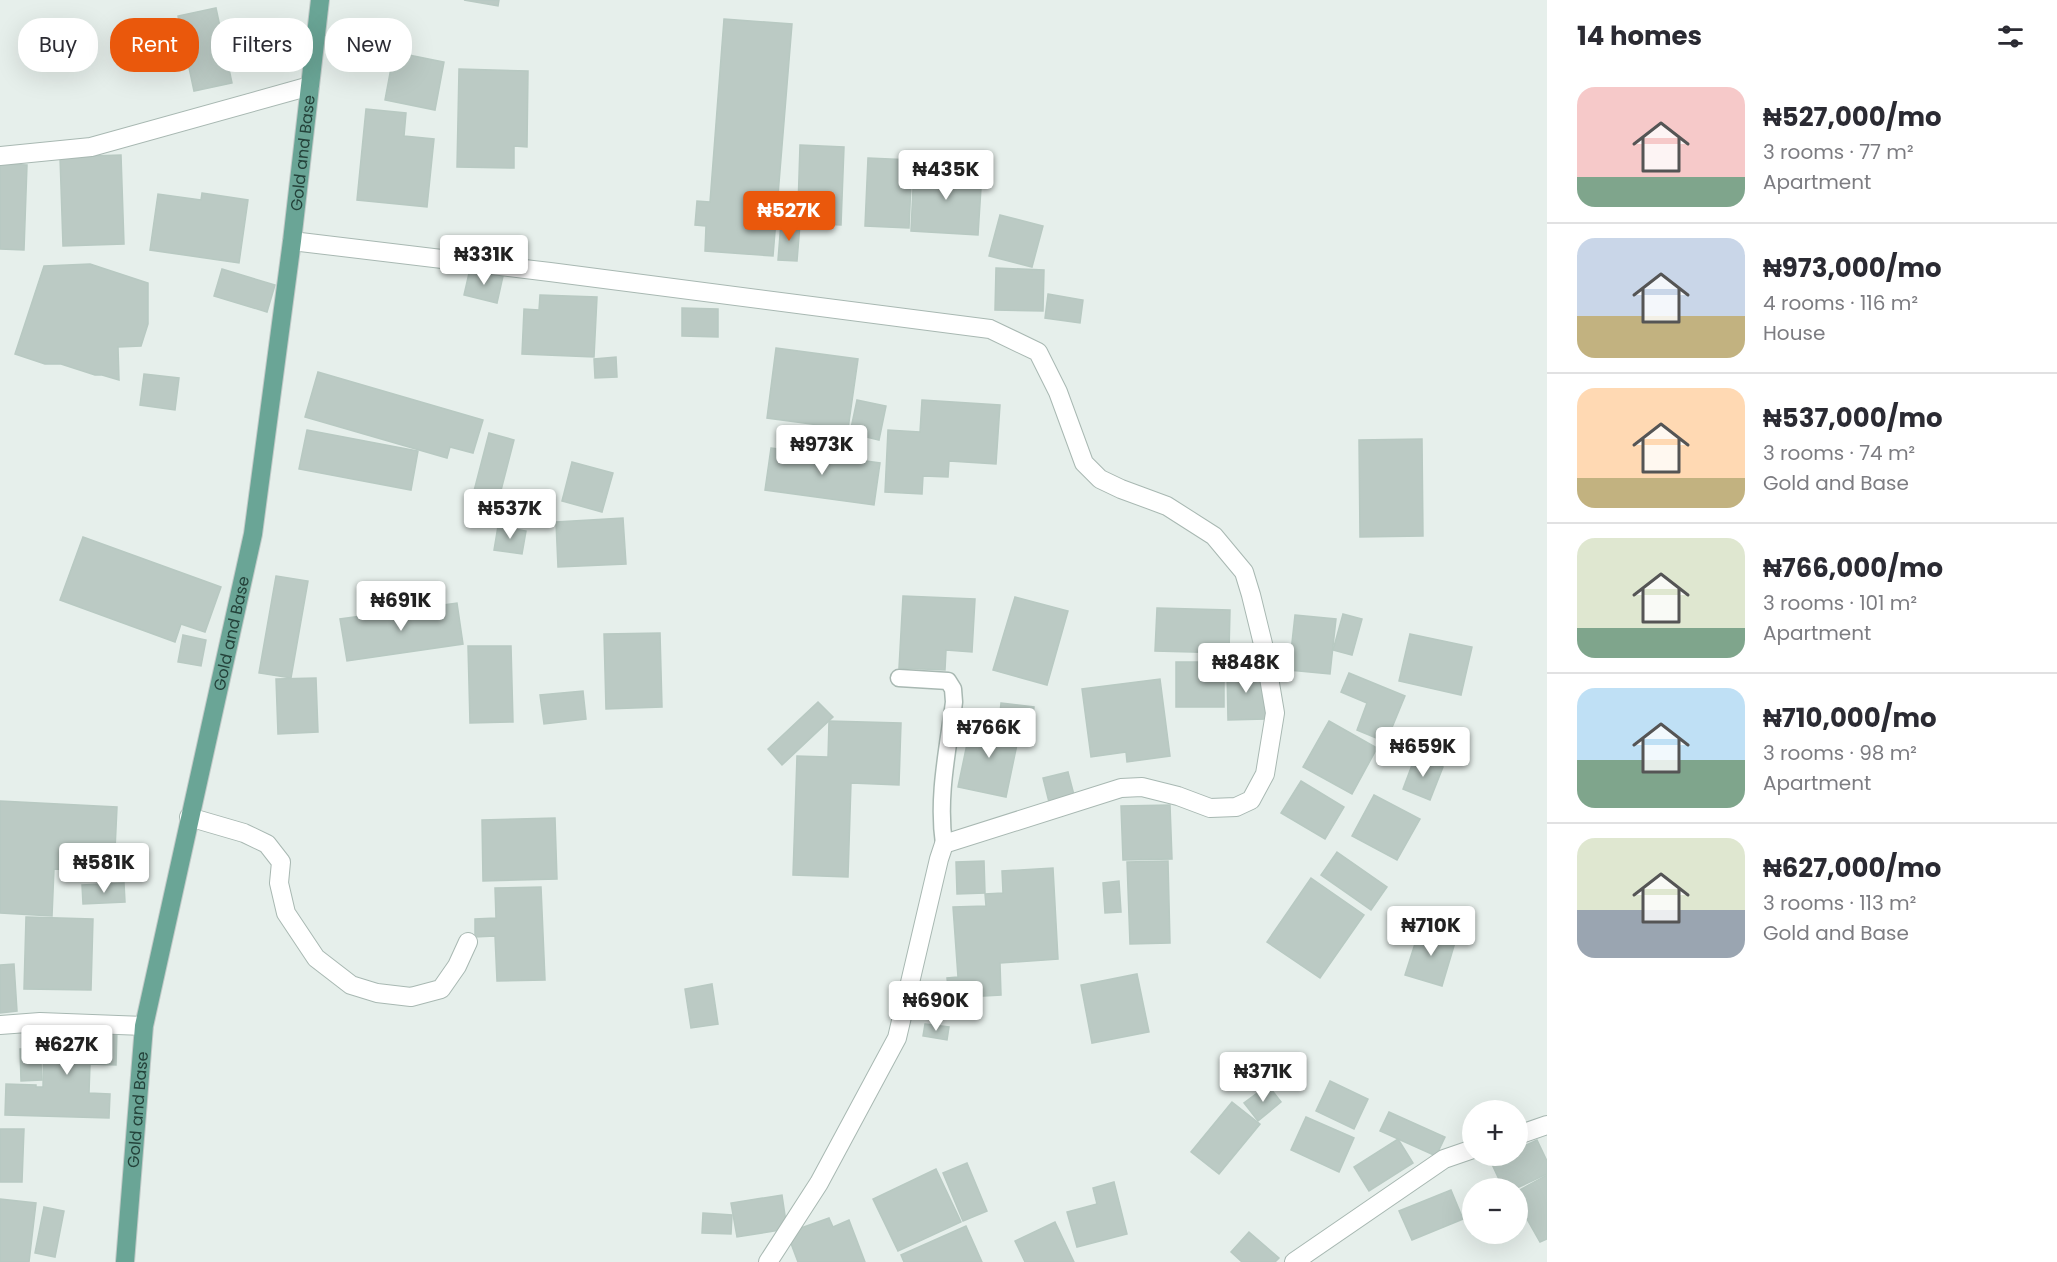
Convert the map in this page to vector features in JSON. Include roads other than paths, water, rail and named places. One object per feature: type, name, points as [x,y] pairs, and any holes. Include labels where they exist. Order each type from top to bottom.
[{"type":"main road","name":"Gold and Base","points":[[125,1262],[144,1026],[253,534],[292,241],[320,0]]},
{"type":"street","points":[[0,156],[91,147],[310,86]]},
{"type":"street","points":[[292,241],[990,329],[1038,352],[1058,392],[1084,463],[1100,478],[1121,489],[1167,506],[1214,536],[1244,573],[1264,648],[1275,713],[1265,774],[1251,800],[1236,807],[1210,808],[1178,796],[1142,787],[1121,788],[944,844],[897,1038],[819,1183],[768,1262]]},
{"type":"street","points":[[189,817],[244,833],[267,844],[281,862],[279,883],[286,913],[316,958],[351,985],[377,993],[411,997],[441,989],[457,966],[468,942]]},
{"type":"street","points":[[0,1025],[40,1022],[144,1026]]},
{"type":"street","points":[[1528,1132],[1547,1125]]},
{"type":"street","points":[[1294,1262],[1444,1159],[1462,1153]]},
{"type":"lane","points":[[899,678],[948,681],[953,689],[954,702],[941,800],[944,844]]}]
